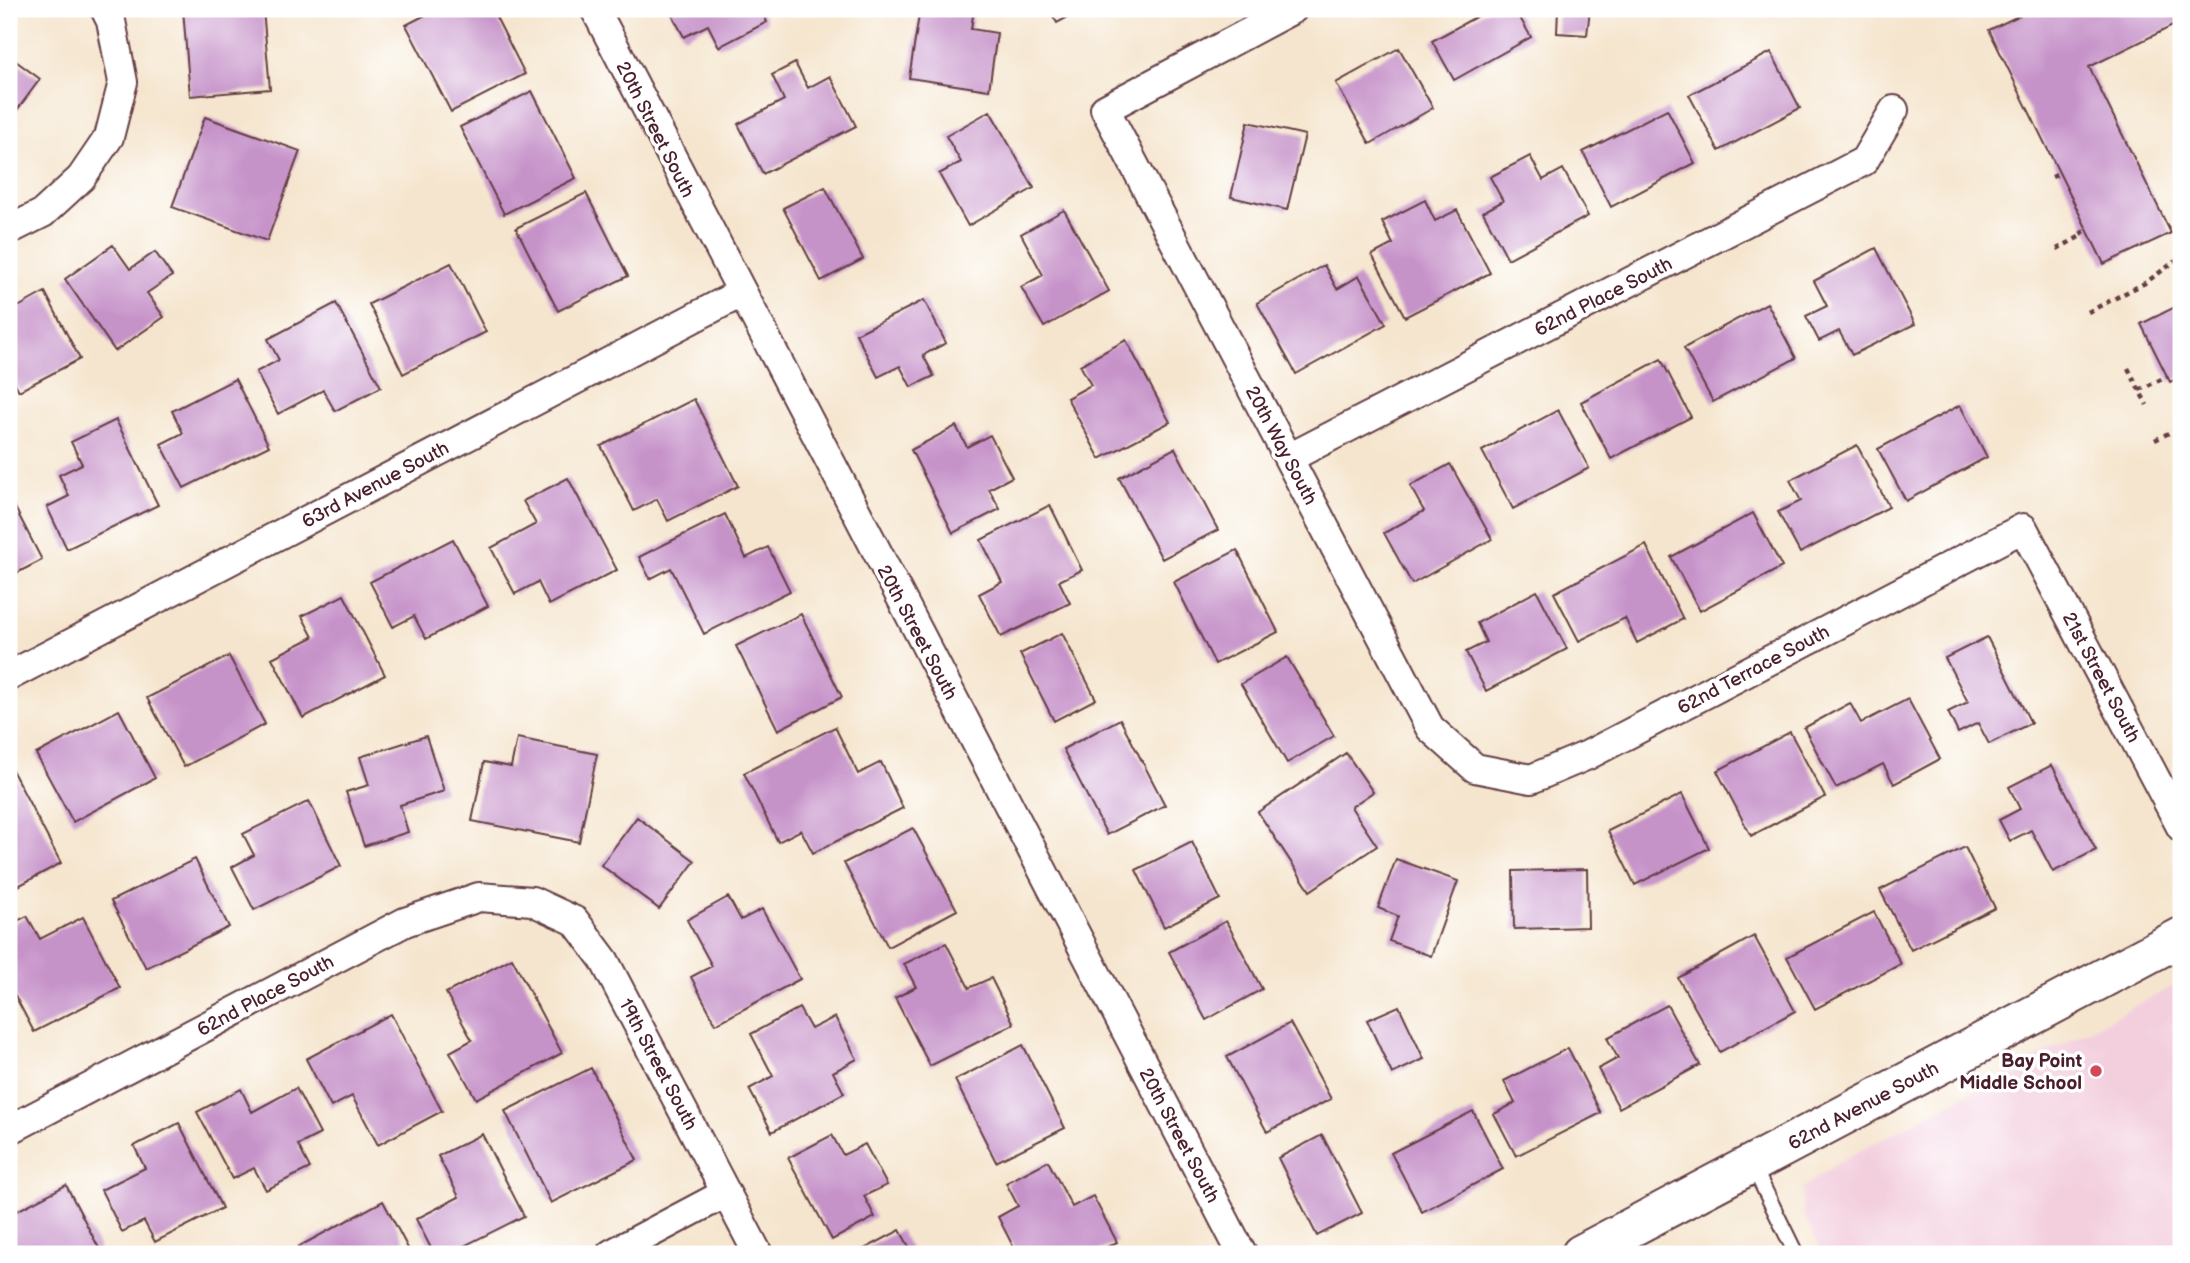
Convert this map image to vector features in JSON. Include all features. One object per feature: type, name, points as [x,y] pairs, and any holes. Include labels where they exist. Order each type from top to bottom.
[{"type":"street","points":[[9,230],[43,213],[81,178],[109,137],[123,82],[111,21],[105,9]]},
{"type":"street","name":"20th Street South","points":[[595,9],[1242,1254]]},
{"type":"street","name":"20th Way South","points":[[1293,9],[1105,109],[1430,728],[1475,768]]},
{"type":"street","name":"62nd Place South","points":[[1289,458],[1864,161],[1894,110]]},
{"type":"street","name":"63rd Avenue South","points":[[9,676],[741,293]]},
{"type":"street","name":"62nd Terrace South","points":[[1475,768],[1531,779],[1588,755],[2024,528]]},
{"type":"street","name":"21st Street South","points":[[2024,528],[2181,827]]},
{"type":"street","name":"62nd Place South","points":[[9,1130],[405,922],[479,897],[532,901]]},
{"type":"street","name":"19th Street South","points":[[532,901],[575,921],[604,960],[758,1254]]},
{"type":"street","name":"62nd Avenue South","points":[[1581,1254],[2181,937]]},
{"type":"street","points":[[611,1254],[726,1194]]},
{"type":"lane","points":[[1752,1164],[1796,1254]]},
{"type":"path","points":[[2052,177],[2059,174]]},
{"type":"path","points":[[2057,249],[2087,230]]},
{"type":"path","points":[[2088,312],[2145,283],[2181,257]]},
{"type":"path","points":[[2128,368],[2147,405]]},
{"type":"path","points":[[2139,390],[2168,376]]},
{"type":"path","points":[[2155,440],[2181,427]]},
{"type":"shaded area","name":"Bay Point Middle School","points":[[2181,982],[2181,1254],[1823,1254],[1804,1216],[1801,1189],[1842,1160]]},
{"type":"building","points":[[183,9],[263,9],[270,89],[190,96]]},
{"type":"building","points":[[437,9],[492,9],[525,74],[451,112],[406,25]]},
{"type":"building","points":[[669,9],[761,9],[767,22],[719,47],[708,25],[684,37]]},
{"type":"building","points":[[920,9],[974,9],[971,29],[997,33],[989,90],[909,78]]},
{"type":"building","points":[[1049,9],[1083,9],[1057,23]]},
{"type":"building","points":[[1490,9],[1515,9],[1531,37],[1454,80],[1432,41]]},
{"type":"building","points":[[1558,9],[1590,9],[1587,35],[1557,33]]},
{"type":"building","points":[[2033,9],[2181,9],[2181,22],[2089,67],[2171,233],[2104,264],[1989,30]]},
{"type":"building","points":[[1399,48],[1433,108],[1370,144],[1336,83]]},
{"type":"building","points":[[1771,52],[1800,108],[1719,151],[1689,95]]},
{"type":"building","points":[[9,56],[40,79],[9,121]]},
{"type":"building","points":[[795,63],[808,88],[830,76],[856,126],[763,174],[738,124],[784,100],[772,75]]},
{"type":"building","points":[[532,91],[576,178],[504,214],[460,127]]},
{"type":"building","points":[[1667,109],[1695,163],[1611,207],[1583,152]]},
{"type":"building","points":[[990,111],[1034,188],[968,226],[939,174],[961,162],[946,136]]},
{"type":"building","points":[[205,117],[300,151],[267,241],[172,207]]},
{"type":"building","points":[[1248,122],[1305,135],[1287,210],[1231,197]]},
{"type":"building","points":[[1530,156],[1543,180],[1563,169],[1588,216],[1508,259],[1483,212],[1503,201],[1490,177]]},
{"type":"building","points":[[825,187],[863,259],[821,281],[783,208]]},
{"type":"building","points":[[586,193],[628,276],[558,311],[516,228]]},
{"type":"building","points":[[1425,200],[1435,221],[1457,210],[1490,273],[1405,317],[1372,255],[1393,244],[1382,222]]},
{"type":"building","points":[[1064,210],[1109,291],[1044,327],[1021,287],[1043,275],[1021,234]]},
{"type":"building","points":[[113,245],[130,269],[155,252],[172,276],[147,293],[164,317],[115,351],[65,279]]},
{"type":"building","points":[[1876,248],[1915,324],[1852,355],[1839,331],[1819,341],[1806,316],[1827,306],[1814,281]]},
{"type":"building","points":[[451,263],[486,332],[403,374],[369,304]]},
{"type":"building","points":[[1324,265],[1337,289],[1359,276],[1386,324],[1296,374],[1257,303]]},
{"type":"building","points":[[45,292],[80,359],[19,391],[9,372],[9,312]]},
{"type":"building","points":[[924,300],[946,343],[923,355],[934,376],[911,387],[900,366],[878,377],[856,334]]},
{"type":"building","points":[[336,303],[381,387],[335,411],[323,390],[278,414],[256,372],[279,360],[268,339]]},
{"type":"building","points":[[1767,303],[1796,358],[1713,402],[1684,348]]},
{"type":"building","points":[[2181,304],[2181,377],[2170,382],[2141,324]]},
{"type":"building","points":[[1126,340],[1170,422],[1100,459],[1067,398],[1091,385],[1080,365]]},
{"type":"building","points":[[1661,359],[1691,417],[1611,459],[1581,402]]},
{"type":"building","points":[[235,379],[269,446],[184,488],[161,444],[183,433],[172,411]]},
{"type":"building","points":[[694,399],[738,486],[668,521],[657,499],[634,511],[601,446]]},
{"type":"building","points":[[1960,405],[1987,457],[1906,501],[1878,449]]},
{"type":"building","points":[[1558,410],[1589,468],[1513,509],[1482,451]]},
{"type":"building","points":[[116,420],[158,505],[67,549],[47,507],[69,496],[59,475],[82,464],[71,442]]},
{"type":"building","points":[[956,426],[967,447],[990,435],[1012,477],[989,489],[1000,509],[953,533],[911,450]]},
{"type":"building","points":[[1857,445],[1889,507],[1800,553],[1778,512],[1801,501],[1790,480]]},
{"type":"building","points":[[1175,448],[1218,530],[1162,559],[1119,478]]},
{"type":"building","points":[[1450,464],[1492,539],[1412,584],[1384,533],[1424,511],[1410,486]]},
{"type":"building","points":[[568,478],[617,570],[549,605],[538,582],[515,594],[491,548],[536,524],[523,501]]},
{"type":"building","points":[[9,496],[42,560],[9,577]]},
{"type":"building","points":[[1050,505],[1082,570],[1059,581],[1070,603],[1001,637],[979,594],[1002,582],[981,540]]},
{"type":"building","points":[[1753,513],[1782,567],[1700,611],[1671,557]]},
{"type":"building","points":[[725,514],[746,558],[768,547],[790,591],[704,634],[671,568],[650,579],[639,557]]},
{"type":"building","points":[[453,539],[488,606],[426,639],[414,616],[393,627],[370,582]]},
{"type":"building","points":[[1646,545],[1683,619],[1637,643],[1625,618],[1579,641],[1554,593]]},
{"type":"building","points":[[1237,550],[1278,632],[1215,664],[1174,582]]},
{"type":"building","points":[[1537,591],[1567,649],[1486,691],[1466,652],[1486,642],[1477,623]]},
{"type":"building","points":[[344,595],[385,675],[303,718],[272,658],[313,637],[302,616]]},
{"type":"building","points":[[801,614],[842,697],[778,730],[736,646]]},
{"type":"building","points":[[1062,633],[1096,699],[1054,721],[1020,654]]},
{"type":"building","points":[[1987,637],[2031,723],[1989,744],[1978,723],[1958,733],[1948,712],[1968,702],[1945,658]]},
{"type":"building","points":[[229,656],[265,724],[184,767],[147,698]]},
{"type":"building","points":[[1287,657],[1334,736],[1287,763],[1241,684]]},
{"type":"building","points":[[1908,699],[1940,759],[1894,784],[1883,764],[1836,788],[1804,728],[1850,703],[1861,723]]},
{"type":"building","points":[[119,710],[155,778],[73,822],[36,754]]},
{"type":"building","points":[[1120,719],[1165,805],[1107,835],[1063,749]]},
{"type":"building","points":[[835,727],[858,774],[881,762],[903,808],[813,853],[801,830],[778,842],[744,773]]},
{"type":"building","points":[[1790,732],[1825,797],[1751,836],[1717,771]]},
{"type":"building","points":[[426,736],[444,791],[400,805],[408,832],[364,846],[346,792],[369,785],[360,757]]},
{"type":"building","points":[[517,738],[597,754],[579,842],[472,821],[484,762],[511,767]]},
{"type":"building","points":[[1346,753],[1373,792],[1351,807],[1377,846],[1310,891],[1258,812]]},
{"type":"building","points":[[2052,765],[2096,850],[2053,872],[2031,830],[2010,841],[1999,820],[2020,809],[2009,787]]},
{"type":"building","points":[[11,768],[61,863],[9,891],[9,769]]},
{"type":"building","points":[[1682,794],[1709,848],[1635,885],[1608,831]]},
{"type":"building","points":[[309,801],[341,866],[254,910],[232,867],[254,855],[243,834]]},
{"type":"building","points":[[637,817],[695,861],[659,909],[601,865]]},
{"type":"building","points":[[913,828],[957,910],[888,947],[844,863]]},
{"type":"building","points":[[1192,842],[1220,899],[1164,927],[1136,870]]},
{"type":"building","points":[[1965,847],[1995,908],[1911,950],[1880,890]]},
{"type":"building","points":[[195,859],[229,927],[146,968],[111,901]]},
{"type":"building","points":[[1396,859],[1458,881],[1431,956],[1389,941],[1398,916],[1378,908]]},
{"type":"building","points":[[1587,869],[1588,927],[1514,929],[1513,871]]},
{"type":"building","points":[[728,897],[741,920],[762,909],[800,979],[716,1024],[691,977],[712,966],[687,920]]},
{"type":"building","points":[[1874,912],[1901,964],[1815,1009],[1787,957]]},
{"type":"building","points":[[27,916],[40,939],[83,917],[120,988],[34,1032],[9,984],[9,925]]},
{"type":"building","points":[[1226,921],[1262,989],[1206,1020],[1169,952]]},
{"type":"building","points":[[1754,936],[1795,1011],[1720,1052],[1678,978]]},
{"type":"building","points":[[946,943],[969,988],[991,978],[1014,1024],[930,1066],[895,998],[916,987],[904,964]]},
{"type":"building","points":[[512,958],[562,1053],[476,1099],[450,1052],[472,1040],[446,993]]},
{"type":"building","points":[[1667,1005],[1700,1065],[1619,1108],[1598,1069],[1618,1058],[1607,1038]]},
{"type":"building","points":[[1399,1006],[1424,1059],[1392,1074],[1367,1020]]},
{"type":"building","points":[[799,1008],[811,1029],[835,1017],[857,1059],[833,1072],[844,1093],[772,1132],[749,1089],[773,1076],[751,1034]]},
{"type":"building","points":[[391,1014],[442,1111],[378,1145],[352,1096],[331,1107],[306,1059]]},
{"type":"building","points":[[1290,1023],[1331,1099],[1267,1132],[1227,1057]]},
{"type":"building","points":[[1023,1045],[1065,1128],[996,1162],[955,1080]]},
{"type":"building","points":[[1568,1048],[1601,1113],[1516,1156],[1494,1114],[1515,1103],[1504,1081]]},
{"type":"building","points":[[591,1068],[637,1160],[551,1203],[505,1111]]},
{"type":"building","points":[[296,1088],[320,1134],[298,1145],[310,1168],[266,1190],[254,1168],[232,1179],[197,1112],[241,1089],[252,1112]]},
{"type":"building","points":[[1473,1111],[1503,1169],[1422,1212],[1391,1153]]},
{"type":"building","points":[[179,1123],[222,1208],[155,1242],[144,1221],[122,1232],[101,1190],[145,1168],[134,1146]]},
{"type":"building","points":[[482,1134],[524,1216],[448,1254],[434,1254],[416,1219],[459,1197],[438,1156]]},
{"type":"building","points":[[832,1135],[843,1155],[865,1144],[887,1185],[864,1196],[875,1217],[832,1240],[788,1158]]},
{"type":"building","points":[[1322,1135],[1362,1213],[1317,1236],[1278,1158]]},
{"type":"building","points":[[1048,1161],[1072,1207],[1093,1196],[1117,1242],[1093,1254],[1017,1254],[998,1217],[1018,1206],[1006,1183]]},
{"type":"building","points":[[66,1185],[102,1254],[9,1254],[9,1215]]},
{"type":"building","points":[[383,1201],[411,1254],[302,1254],[298,1247]]},
{"type":"building","points":[[900,1230],[913,1254],[855,1254]]},
{"type":"place","name":"Bay Point Middle School","points":[[2096,1071]]}]
